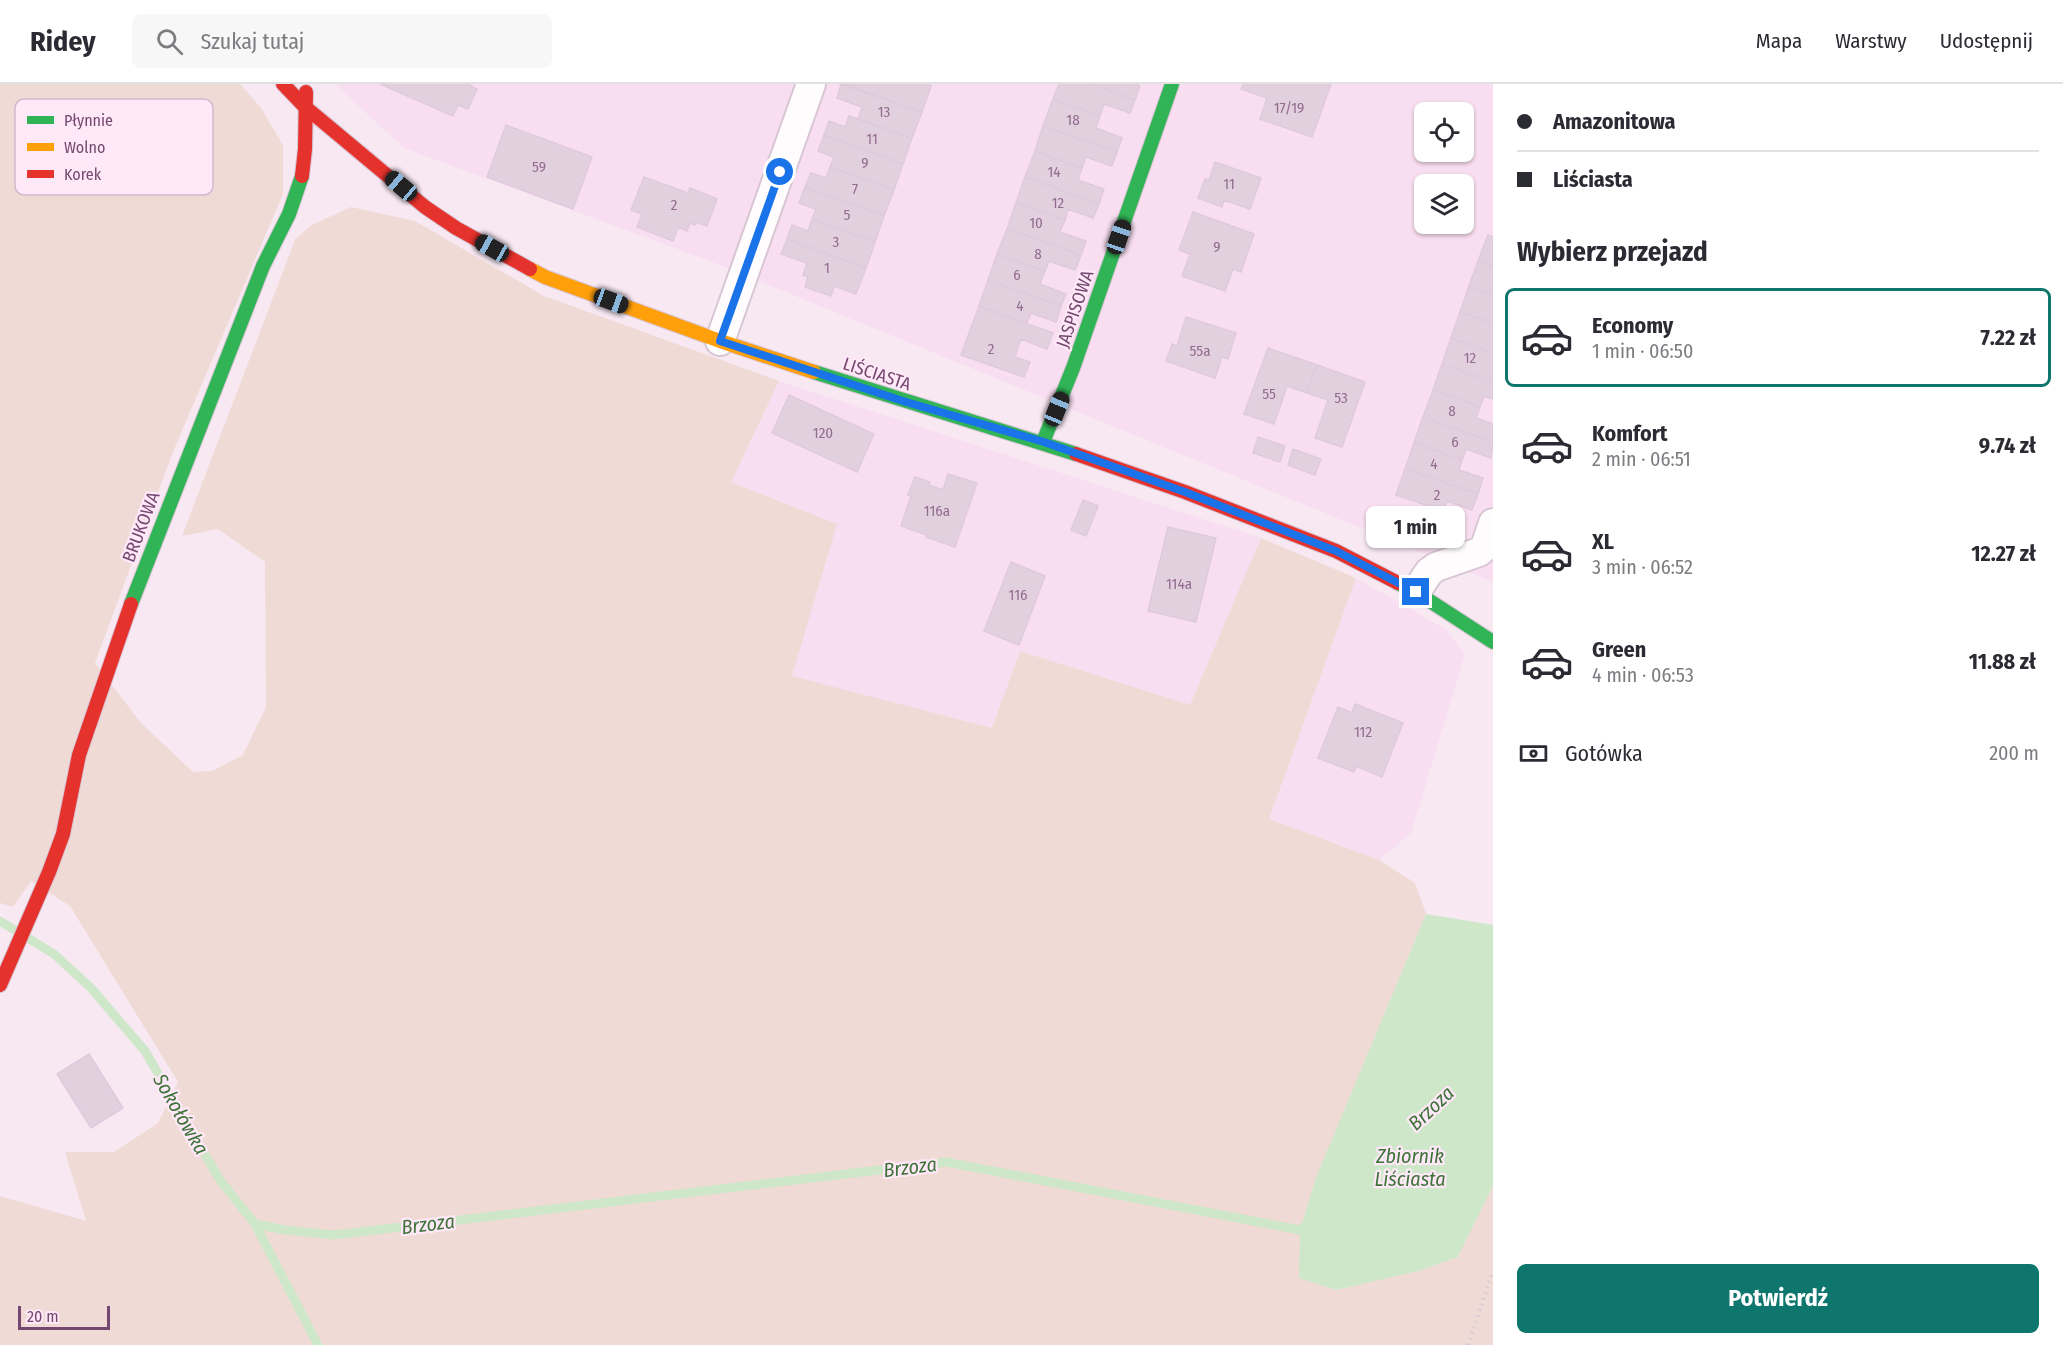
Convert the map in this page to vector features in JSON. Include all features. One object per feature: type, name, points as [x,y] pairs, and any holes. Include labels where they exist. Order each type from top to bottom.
[{"type":"street","name":"LIŚCIASTA","points":[[283,84],[304,106],[425,207],[456,228],[545,277],[720,341],[906,402],[1044,442],[1185,492],[1336,551],[1416,592],[1493,642]]},
{"type":"street","name":"BRUKOWA","points":[[0,985],[35,908],[63,834],[79,755],[131,604],[262,266],[287,223],[298,193],[306,143],[304,106],[307,84]]},
{"type":"street","points":[[720,341],[811,84]]},
{"type":"street","name":"JASPISOWA","points":[[1044,442],[1073,368],[1172,84]]},
{"type":"street","points":[[1416,592],[1429,572],[1436,567],[1479,552],[1485,547],[1493,523]]},
{"type":"path","points":[[1468,1345],[1493,1271]]},
{"type":"shaded area","points":[[0,84],[240,84],[261,108],[283,145],[283,194],[173,452],[95,663],[141,723],[193,772],[212,771],[243,755],[266,707],[265,562],[218,529],[182,536],[295,240],[310,226],[351,207],[415,221],[544,296],[779,381],[731,482],[837,524],[792,676],[992,728],[1020,651],[1190,705],[1261,538],[1356,578],[1269,819],[1379,860],[1415,883],[1426,914],[1317,1176],[1336,1290],[1419,1271],[1458,1257],[1493,1186],[1493,1345],[0,1345],[0,1196],[86,1221],[65,1152],[114,1152],[158,1123],[178,1082],[70,906],[31,881],[13,907],[0,903]]},
{"type":"shaded area","points":[[335,84],[1493,84],[1493,582],[715,263],[404,148]]},
{"type":"shaded area","points":[[779,381],[1261,538],[1190,705],[1020,651],[992,728],[791,676],[837,524],[731,482]]},
{"type":"shaded area","points":[[1356,578],[1445,629],[1465,654],[1411,833],[1379,860],[1269,819]]},
{"type":"water","name":"Zbiornik Liściasta","points":[[1426,914],[1493,925],[1493,1186],[1458,1257],[1419,1271],[1336,1290],[1299,1278],[1300,1230],[1317,1175]]},
{"type":"building","points":[[380,84],[468,84],[477,89],[468,109],[458,105],[453,116]]},
{"type":"building","points":[[841,84],[922,112],[912,138],[858,119],[862,107],[837,98]]},
{"type":"building","points":[[843,84],[926,84],[931,86],[922,112]]},
{"type":"building","points":[[1059,84],[1091,84],[1135,100],[1130,113],[1104,104],[1100,116],[1053,99]]},
{"type":"building","points":[[1091,84],[1136,84],[1140,86],[1135,100]]},
{"type":"building","points":[[1243,84],[1331,84],[1312,137],[1260,119],[1267,98],[1241,89]]},
{"type":"building","points":[[1053,99],[1100,116],[1096,128],[1122,138],[1117,152],[1043,126]]},
{"type":"building","points":[[849,116],[912,138],[903,164],[824,135],[829,121],[845,127]]},
{"type":"building","points":[[506,125],[592,157],[573,209],[487,177]]},
{"type":"building","points":[[1043,126],[1117,152],[1112,166],[1086,157],[1082,168],[1035,151]]},
{"type":"building","points":[[824,135],[903,164],[894,190],[830,167],[834,157],[818,151]]},
{"type":"building","points":[[1035,151],[1082,168],[1078,180],[1104,189],[1099,204],[1025,177]]},
{"type":"building","points":[[1215,162],[1261,178],[1250,209],[1224,200],[1222,207],[1198,198],[1205,179],[1209,180]]},
{"type":"building","points":[[830,167],[894,190],[884,216],[805,187],[811,173],[826,178]]},
{"type":"building","points":[[644,177],[688,193],[690,188],[717,199],[707,226],[696,222],[695,225],[690,223],[687,231],[678,227],[673,241],[637,227],[642,214],[631,210]]},
{"type":"building","points":[[1025,177],[1099,204],[1093,218],[1068,209],[1065,220],[1016,203]]},
{"type":"building","points":[[805,187],[884,216],[875,242],[812,219],[816,209],[799,203]]},
{"type":"building","points":[[1016,203],[1065,220],[1060,232],[1086,241],[1081,255],[1007,229]]},
{"type":"building","points":[[1193,212],[1254,234],[1241,272],[1233,269],[1225,291],[1182,276],[1190,254],[1179,250]]},
{"type":"building","points":[[812,219],[875,242],[866,268],[787,239],[792,225],[808,231]]},
{"type":"building","points":[[1007,229],[1081,255],[1075,270],[1049,261],[1045,271],[997,254]]},
{"type":"building","points":[[1488,235],[1493,237],[1493,266],[1478,261]]},
{"type":"building","points":[[787,239],[866,268],[856,294],[834,286],[831,296],[805,287],[808,277],[803,275],[807,263],[781,254]]},
{"type":"building","points":[[997,254],[1045,271],[1040,284],[1066,294],[1061,306],[988,280]]},
{"type":"building","points":[[1478,261],[1493,266],[1493,294],[1469,286]]},
{"type":"building","points":[[988,280],[1061,306],[1056,322],[1031,313],[1027,323],[979,306]]},
{"type":"building","points":[[1469,286],[1493,294],[1493,323],[1460,312]]},
{"type":"building","points":[[979,306],[1053,333],[1047,349],[1021,339],[1015,357],[1030,362],[1024,377],[961,355]]},
{"type":"building","points":[[1460,312],[1493,323],[1493,353],[1451,338]]},
{"type":"building","points":[[1186,317],[1236,333],[1228,359],[1222,357],[1215,378],[1166,361],[1172,344],[1177,346]]},
{"type":"building","points":[[1451,338],[1493,353],[1493,382],[1442,364]]},
{"type":"building","points":[[1268,348],[1317,365],[1307,393],[1287,386],[1274,424],[1244,414]]},
{"type":"building","points":[[1442,364],[1493,382],[1493,399],[1484,396],[1480,407],[1433,390]]},
{"type":"building","points":[[1317,365],[1365,382],[1342,447],[1315,438],[1328,400],[1307,393]]},
{"type":"building","points":[[1433,390],[1480,407],[1476,418],[1493,424],[1493,442],[1423,417]]},
{"type":"building","points":[[789,395],[874,434],[857,472],[772,433]]},
{"type":"building","points":[[1423,417],[1493,442],[1491,458],[1466,449],[1462,460],[1414,443]]},
{"type":"building","points":[[1258,437],[1285,446],[1280,462],[1253,453]]},
{"type":"building","points":[[1414,443],[1462,460],[1459,470],[1483,478],[1478,494],[1405,469]]},
{"type":"building","points":[[1293,449],[1321,459],[1315,475],[1288,465]]},
{"type":"building","points":[[1405,469],[1478,494],[1472,510],[1447,501],[1443,511],[1396,495]]},
{"type":"building","points":[[948,474],[977,483],[955,547],[901,526],[915,477],[943,490]]},
{"type":"building","points":[[1083,500],[1098,506],[1086,536],[1071,530]]},
{"type":"building","points":[[1168,527],[1216,538],[1196,622],[1148,611]]},
{"type":"building","points":[[1011,562],[1045,576],[1019,645],[984,631]]},
{"type":"building","points":[[1355,704],[1403,723],[1382,777],[1356,766],[1354,772],[1318,758],[1338,707],[1352,713]]},
{"type":"building","points":[[89,1054],[123,1108],[91,1128],[57,1074]]},
{"type":"waterway","name":"Sokołówka","points":[[0,921],[54,954],[91,988],[145,1051],[220,1180],[255,1224],[318,1345]]},
{"type":"waterway","name":"Brzoza","points":[[255,1224],[285,1230],[334,1235],[946,1162],[1300,1230],[1307,1224]]},
{"type":"traffic: fast","points":[[1043,442],[1073,368],[1172,84]]},
{"type":"traffic: fast","points":[[131,604],[263,266],[289,214],[302,176]]},
{"type":"traffic: fast","points":[[814,372],[1076,454]]},
{"type":"traffic: fast","points":[[1398,583],[1416,592],[1493,642]]},
{"type":"traffic: slow","points":[[530,269],[545,277],[720,341],[814,372]]},
{"type":"traffic: jam","points":[[283,84],[304,106],[425,207],[456,228],[530,269]]},
{"type":"traffic: jam","points":[[302,176],[306,92]]},
{"type":"traffic: jam","points":[[1076,454],[1185,492],[1336,551],[1398,583]]},
{"type":"traffic: jam","points":[[0,985],[63,834],[79,755],[131,604]]},
{"type":"route","points":[[780,172],[720,341],[906,402],[1044,442],[1185,492],[1336,551],[1416,592]]}]
